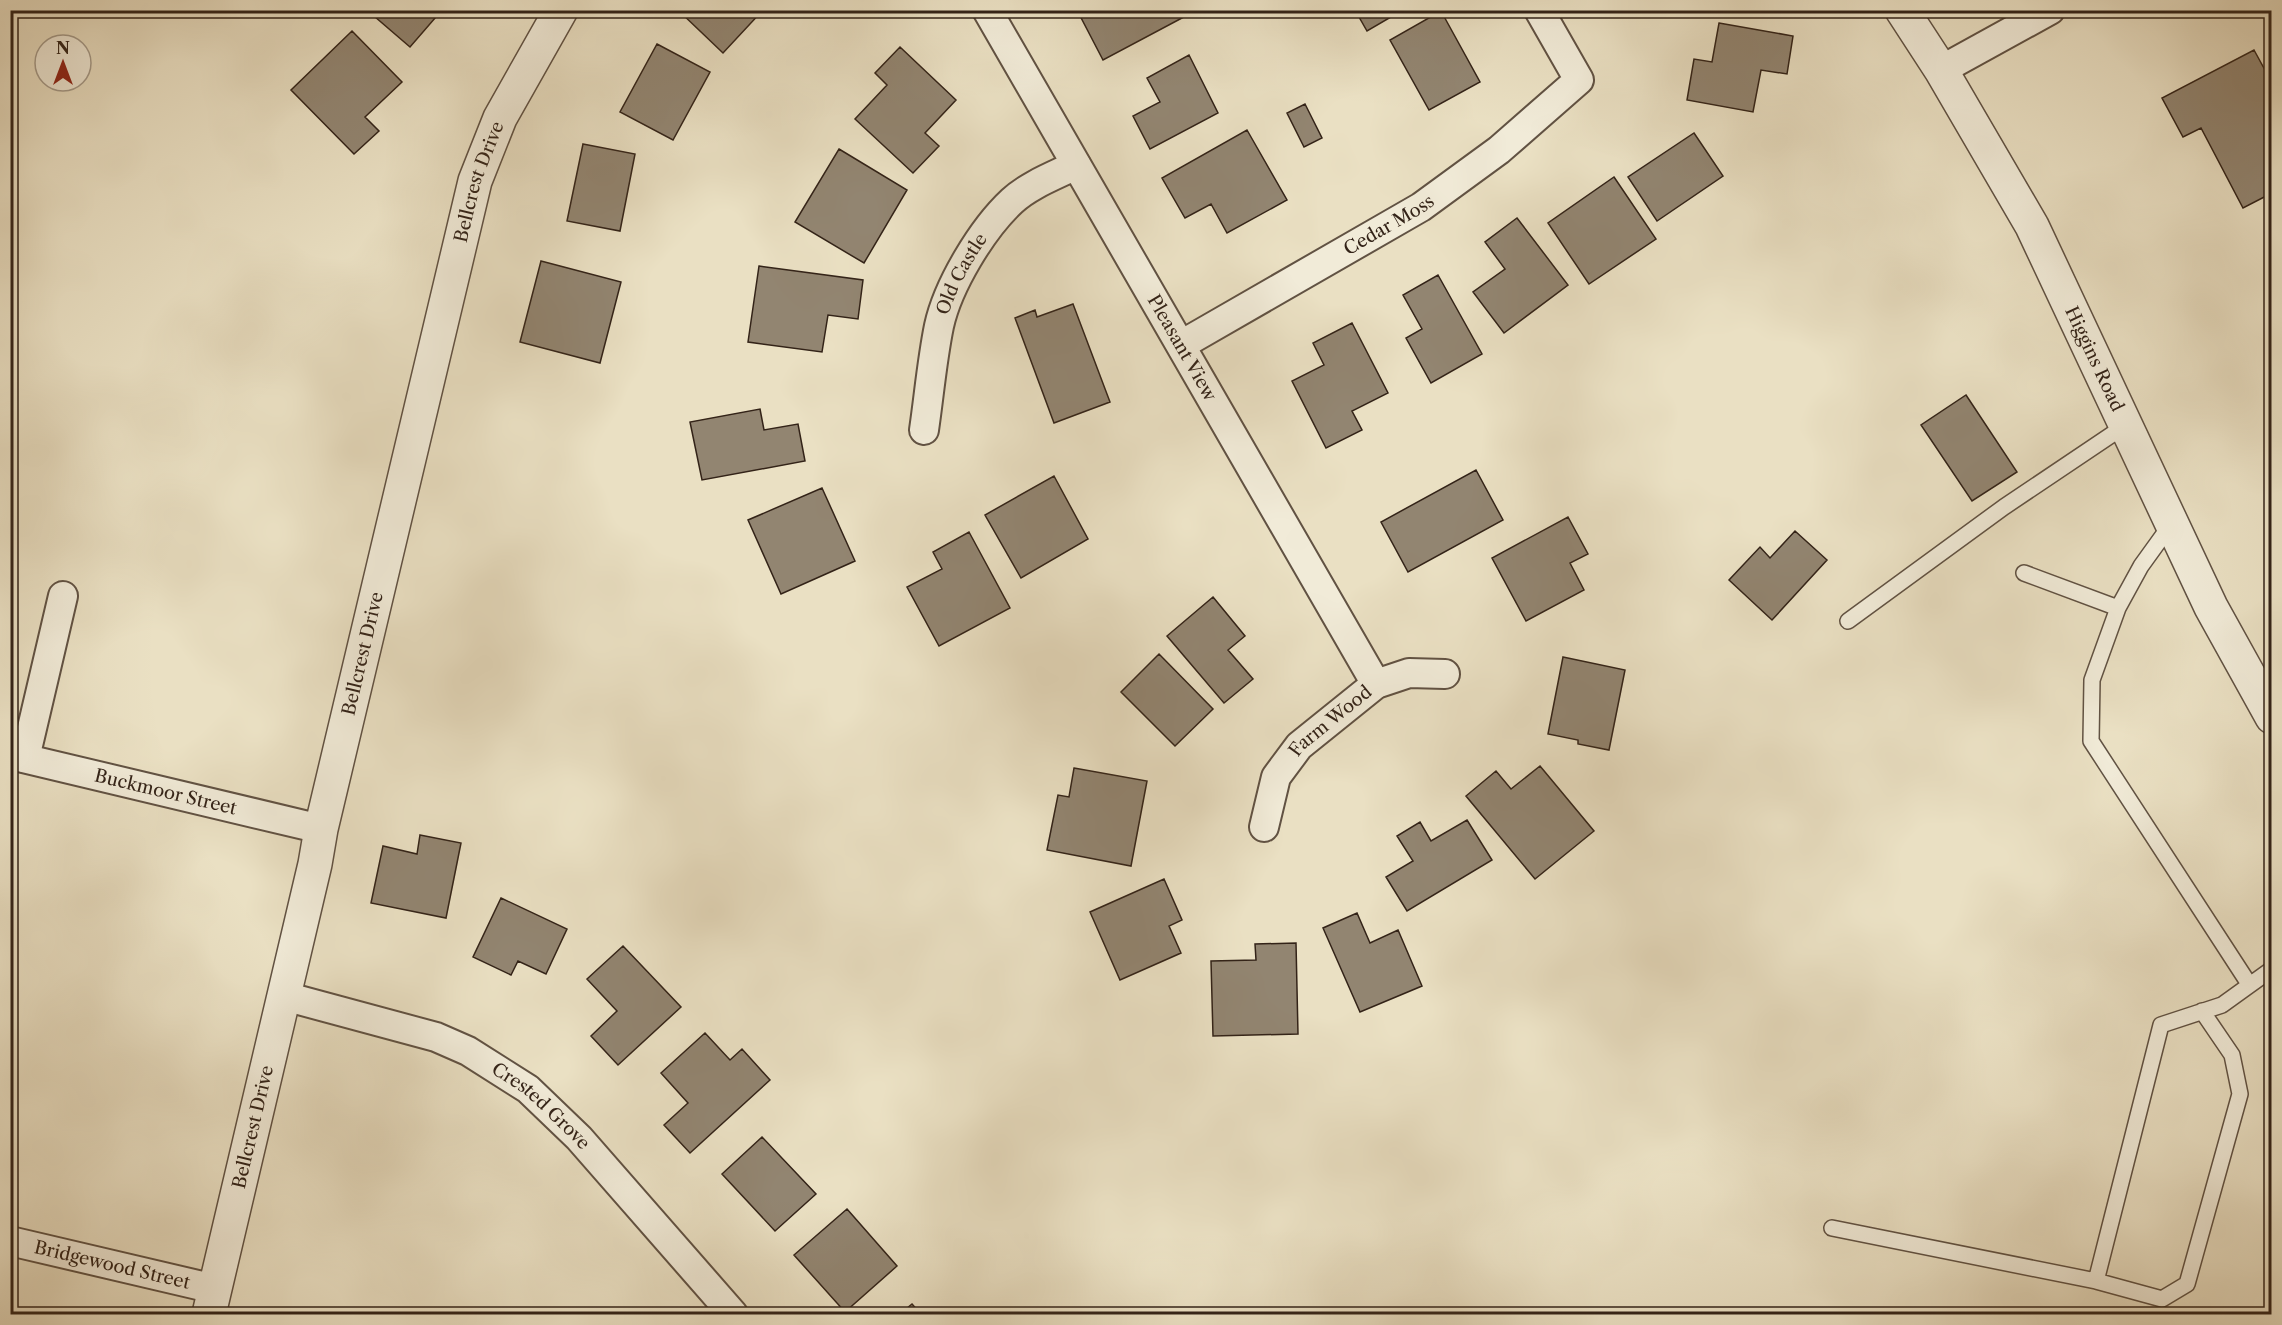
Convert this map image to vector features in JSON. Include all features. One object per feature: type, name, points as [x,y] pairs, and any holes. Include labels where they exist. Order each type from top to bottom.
[{"type":"street","name":"Bellcrest Drive","points":[[212,1302],[315,864],[321,829],[475,182],[500,118],[561,10]]},
{"type":"street","name":"Pleasant View","points":[[987,10],[1376,684]]},
{"type":"street","name":"Cedar Moss","points":[[1181,345],[1421,207],[1499,150],[1579,80],[1539,10]]},
{"type":"street","name":"Higgins Road","points":[[1902,10],[1941,70],[2032,226],[2211,607],[2271,717]]},
{"type":"street","points":[[1941,70],[2050,10]]},
{"type":"street","name":"Old Castle","points":[[924,430],[940,324],[954,287],[979,238],[1013,199],[1076,165]]},
{"type":"street","points":[[18,756],[63,596]]},
{"type":"street","name":"Farm Wood","points":[[1264,827],[1276,777],[1299,746],[1376,684],[1409,673],[1445,675]]},
{"type":"street","name":"Buckmoor Street","points":[[18,756],[321,829]]},
{"type":"street","name":"Crested Grove","points":[[284,996],[436,1037],[468,1051],[528,1089],[579,1138],[733,1314]]},
{"type":"street","name":"Bridgewood Street","points":[[10,1241],[212,1302]]},
{"type":"lane","points":[[1848,621],[2004,507],[2126,425]]},
{"type":"lane","points":[[2172,523],[2141,566],[2118,608],[2092,680],[2091,741],[2250,984]]},
{"type":"lane","points":[[2024,573],[2118,608]]},
{"type":"lane","points":[[2096,1281],[2161,1026],[2222,1005],[2271,969]]},
{"type":"lane","points":[[1832,1228],[2096,1281],[2162,1299],[2187,1284],[2240,1094],[2232,1055],[2202,1011]]},
{"type":"building","points":[[367,10],[442,10],[410,47]]},
{"type":"building","points":[[678,10],[763,10],[723,53]]},
{"type":"building","points":[[1077,10],[1197,10],[1103,60]]},
{"type":"building","points":[[1355,10],[1403,10],[1367,31]]},
{"type":"building","points":[[1441,11],[1480,82],[1429,110],[1390,40]]},
{"type":"building","points":[[1719,23],[1793,36],[1787,74],[1761,70],[1753,112],[1687,100],[1694,59],[1712,62]]},
{"type":"building","points":[[352,31],[402,82],[365,117],[379,131],[354,154],[291,90]]},
{"type":"building","points":[[657,44],[710,72],[673,140],[620,112]]},
{"type":"building","points":[[900,47],[956,100],[925,133],[939,146],[913,173],[855,119],[887,85],[875,73]]},
{"type":"building","points":[[2254,50],[2272,83],[2272,193],[2243,208],[2201,128],[2183,137],[2162,98]]},
{"type":"building","points":[[1189,55],[1218,113],[1150,149],[1133,116],[1160,102],[1147,78]]},
{"type":"building","points":[[1305,104],[1322,138],[1304,147],[1287,113]]},
{"type":"building","points":[[1247,130],[1287,200],[1227,233],[1211,204],[1185,218],[1162,178]]},
{"type":"building","points":[[1694,133],[1723,176],[1657,221],[1628,177]]},
{"type":"building","points":[[583,144],[635,154],[620,231],[567,221]]},
{"type":"building","points":[[839,149],[907,190],[864,263],[795,222]]},
{"type":"building","points":[[1614,177],[1656,239],[1589,284],[1548,223]]},
{"type":"building","points":[[1517,218],[1568,285],[1504,333],[1473,292],[1505,269],[1485,242]]},
{"type":"building","points":[[541,261],[621,282],[600,363],[520,342]]},
{"type":"building","points":[[759,266],[863,280],[858,319],[828,315],[822,352],[748,342]]},
{"type":"building","points":[[1438,275],[1482,354],[1431,383],[1406,338],[1422,329],[1403,295]]},
{"type":"building","points":[[1073,304],[1110,402],[1054,423],[1015,318],[1035,310],[1037,317]]},
{"type":"building","points":[[1352,323],[1388,393],[1352,411],[1362,430],[1326,448],[1292,381],[1324,365],[1313,343]]},
{"type":"building","points":[[1966,395],[2017,472],[1972,501],[1921,425]]},
{"type":"building","points":[[760,409],[764,430],[798,424],[805,461],[702,480],[690,422]]},
{"type":"building","points":[[1476,470],[1503,520],[1408,572],[1381,522]]},
{"type":"building","points":[[1054,476],[1088,539],[1021,578],[985,515]]},
{"type":"building","points":[[822,488],[855,561],[781,594],[748,520]]},
{"type":"building","points":[[1568,517],[1588,554],[1570,563],[1584,590],[1526,621],[1492,558]]},
{"type":"building","points":[[1795,531],[1827,560],[1772,620],[1729,580],[1760,547],[1770,558]]},
{"type":"building","points":[[969,532],[1010,608],[939,646],[907,587],[942,569],[933,552]]},
{"type":"building","points":[[1213,597],[1245,636],[1228,650],[1253,679],[1224,703],[1167,636]]},
{"type":"building","points":[[1159,654],[1213,709],[1175,746],[1121,692]]},
{"type":"building","points":[[1563,657],[1625,670],[1609,750],[1578,744],[1578,740],[1548,734]]},
{"type":"building","points":[[1540,766],[1594,831],[1535,879],[1466,796],[1496,771],[1511,789]]},
{"type":"building","points":[[1074,768],[1147,781],[1131,866],[1047,850],[1058,795],[1069,797]]},
{"type":"building","points":[[1467,820],[1492,860],[1407,911],[1386,877],[1413,861],[1397,836],[1420,822],[1431,841]]},
{"type":"building","points":[[420,835],[461,843],[446,918],[371,903],[383,846],[417,854]]},
{"type":"building","points":[[1164,879],[1182,920],[1169,926],[1181,953],[1120,980],[1090,912]]},
{"type":"building","points":[[501,898],[567,929],[546,974],[518,961],[511,975],[473,957]]},
{"type":"building","points":[[1357,913],[1370,943],[1398,930],[1422,986],[1360,1012],[1323,928]]},
{"type":"building","points":[[1296,943],[1298,1034],[1213,1036],[1211,961],[1256,960],[1255,944]]},
{"type":"building","points":[[623,946],[681,1007],[618,1065],[591,1036],[617,1011],[587,979]]},
{"type":"building","points":[[705,1033],[730,1060],[742,1049],[770,1080],[690,1153],[664,1125],[688,1103],[661,1073]]},
{"type":"building","points":[[762,1137],[816,1194],[775,1231],[722,1174]]},
{"type":"building","points":[[847,1209],[897,1266],[845,1312],[794,1255]]},
{"type":"building","points":[[912,1304],[921,1314],[900,1314]]}]
